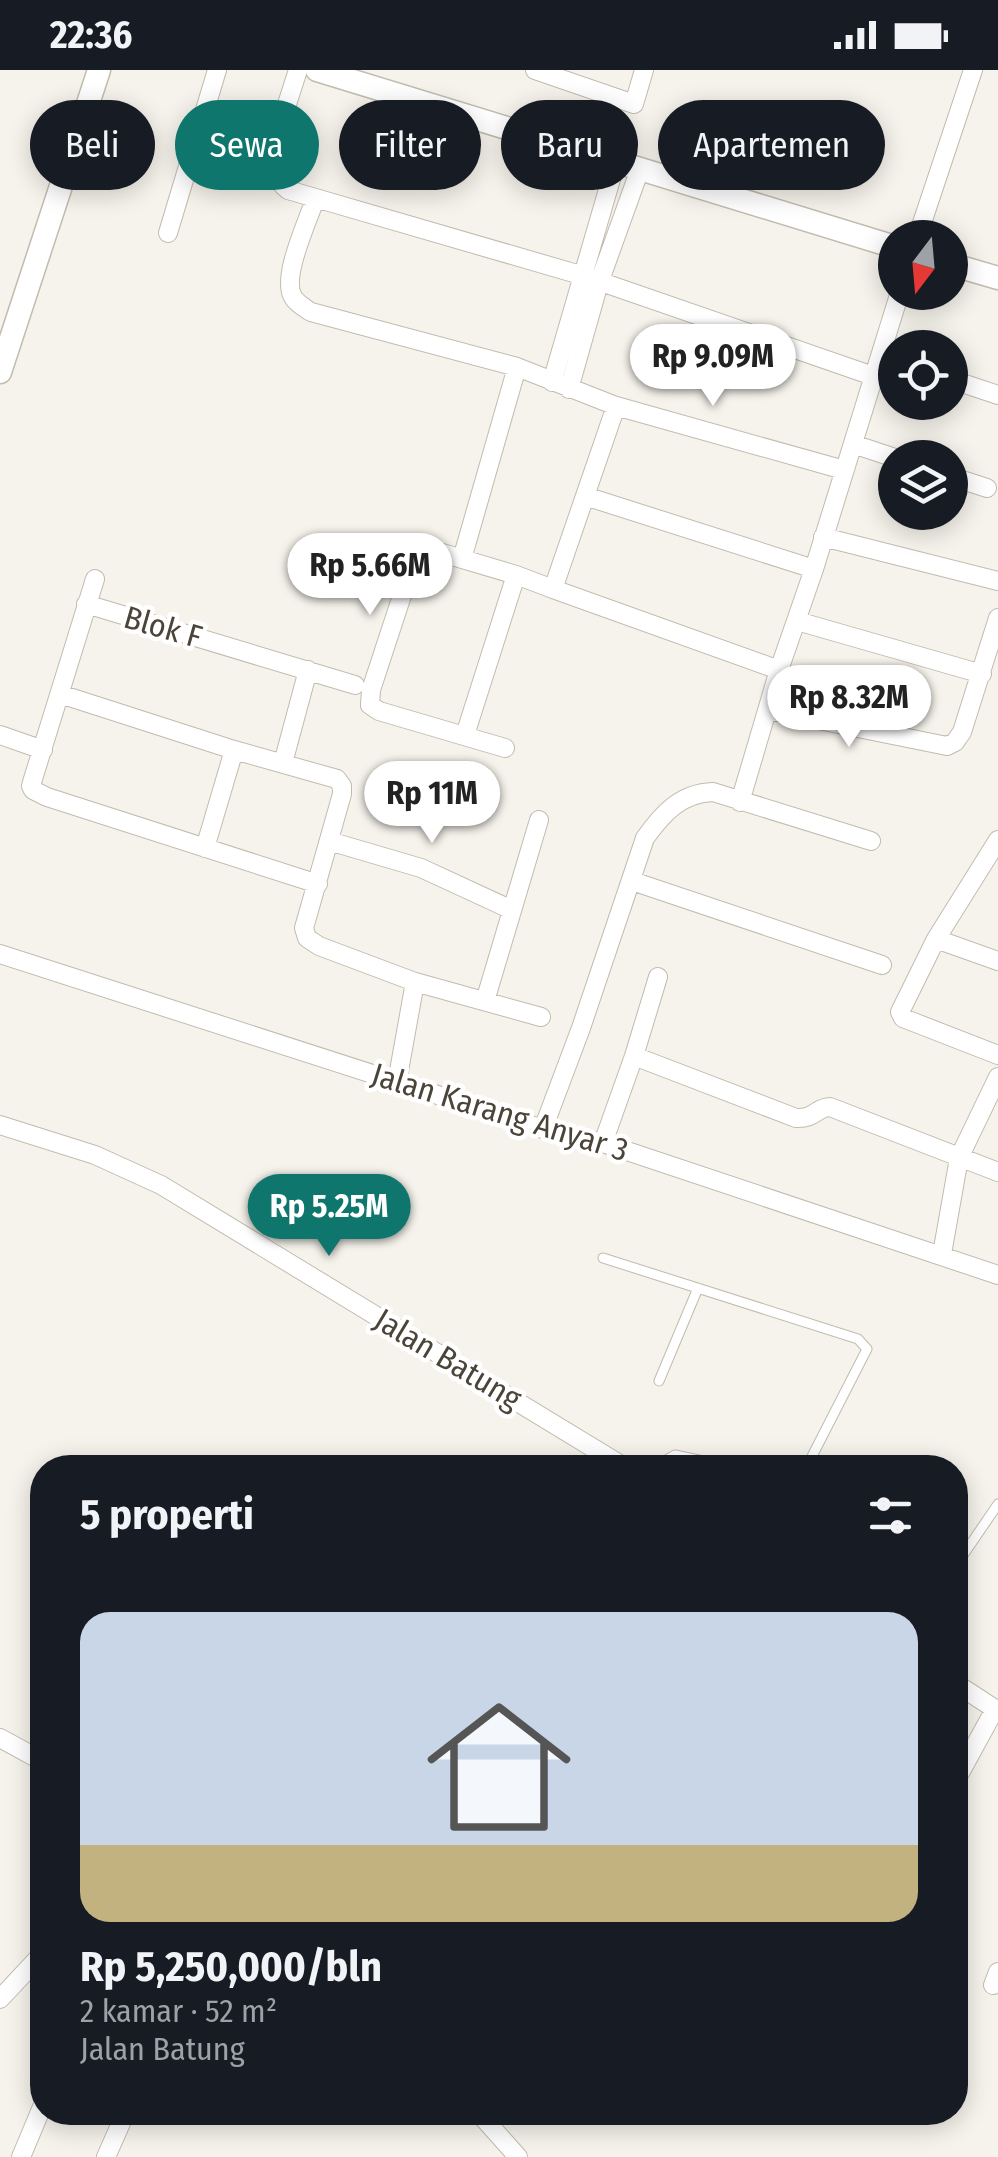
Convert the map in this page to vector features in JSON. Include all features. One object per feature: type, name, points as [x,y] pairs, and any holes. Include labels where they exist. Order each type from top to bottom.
[{"type":"street","points":[[0,372],[98,70]]},
{"type":"street","points":[[168,233],[218,70]]},
{"type":"street","points":[[298,70],[271,147],[269,164],[288,190],[592,280],[873,376]]},
{"type":"street","points":[[317,70],[501,127]]},
{"type":"street","points":[[535,70],[634,104],[644,70]]},
{"type":"street","points":[[924,220],[972,70]]},
{"type":"street","points":[[592,280],[640,169],[878,242]]},
{"type":"street","points":[[560,386],[592,280],[610,190]]},
{"type":"street","points":[[315,198],[288,276],[291,294],[311,312],[517,367],[616,406],[844,470]]},
{"type":"street","points":[[968,269],[998,278]]},
{"type":"street","points":[[462,558],[517,367]]},
{"type":"street","points":[[740,802],[878,370]]},
{"type":"street","points":[[968,385],[998,394]]},
{"type":"street","points":[[554,589],[616,406]]},
{"type":"street","points":[[853,444],[878,452]]},
{"type":"street","points":[[968,482],[987,488]]},
{"type":"street","points":[[585,496],[814,569]]},
{"type":"street","points":[[823,537],[998,580]]},
{"type":"street","points":[[505,748],[379,712],[370,705],[371,690],[416,552],[422,546],[516,575],[780,670]]},
{"type":"street","points":[[465,735],[516,575]]},
{"type":"street","points":[[95,580],[32,786],[37,793],[318,884]]},
{"type":"street","name":"Blok F","points":[[86,604],[355,685]]},
{"type":"street","points":[[769,710],[947,746],[958,738],[998,618]]},
{"type":"street","points":[[797,621],[982,674]]},
{"type":"street","points":[[283,763],[308,670]]},
{"type":"street","points":[[60,694],[234,750],[331,776],[341,783],[342,794],[304,928],[307,938],[318,946],[415,982],[541,1017]]},
{"type":"street","points":[[0,735],[43,750]]},
{"type":"street","points":[[205,848],[234,750]]},
{"type":"street","points":[[543,1129],[645,838],[662,815],[678,801],[713,792],[871,841]]},
{"type":"street","points":[[486,1001],[539,820]]},
{"type":"street","points":[[998,840],[936,939],[900,1012],[904,1018],[998,1055]]},
{"type":"street","points":[[330,841],[421,868],[512,910]]},
{"type":"street","points":[[632,881],[882,965]]},
{"type":"street","points":[[936,939],[998,960]]},
{"type":"street","name":"Jalan Karang Anyar 3","points":[[0,954],[543,1129],[603,1143],[998,1275]]},
{"type":"street","points":[[603,1143],[658,977]]},
{"type":"street","points":[[397,1082],[415,982]]},
{"type":"street","points":[[634,1056],[796,1118],[809,1117],[830,1107],[998,1172]]},
{"type":"street","points":[[942,1254],[959,1158],[998,1077]]},
{"type":"street","name":"Jalan Batung","points":[[0,1125],[95,1155],[160,1185],[605,1455]]},
{"type":"street","points":[[968,1692],[996,1710],[968,1759]]},
{"type":"street","points":[[0,1738],[30,1754]]},
{"type":"street","points":[[0,1998],[30,1967]]},
{"type":"street","points":[[21,2157],[34,2125]]},
{"type":"street","points":[[106,2157],[121,2125]]},
{"type":"street","points":[[490,2125],[518,2157]]},
{"type":"lane","points":[[738,199],[741,190]]},
{"type":"lane","points":[[602,1258],[858,1338],[867,1349],[813,1455]]},
{"type":"lane","points":[[659,1381],[698,1288]]},
{"type":"lane","points":[[968,1548],[998,1504]]}]
